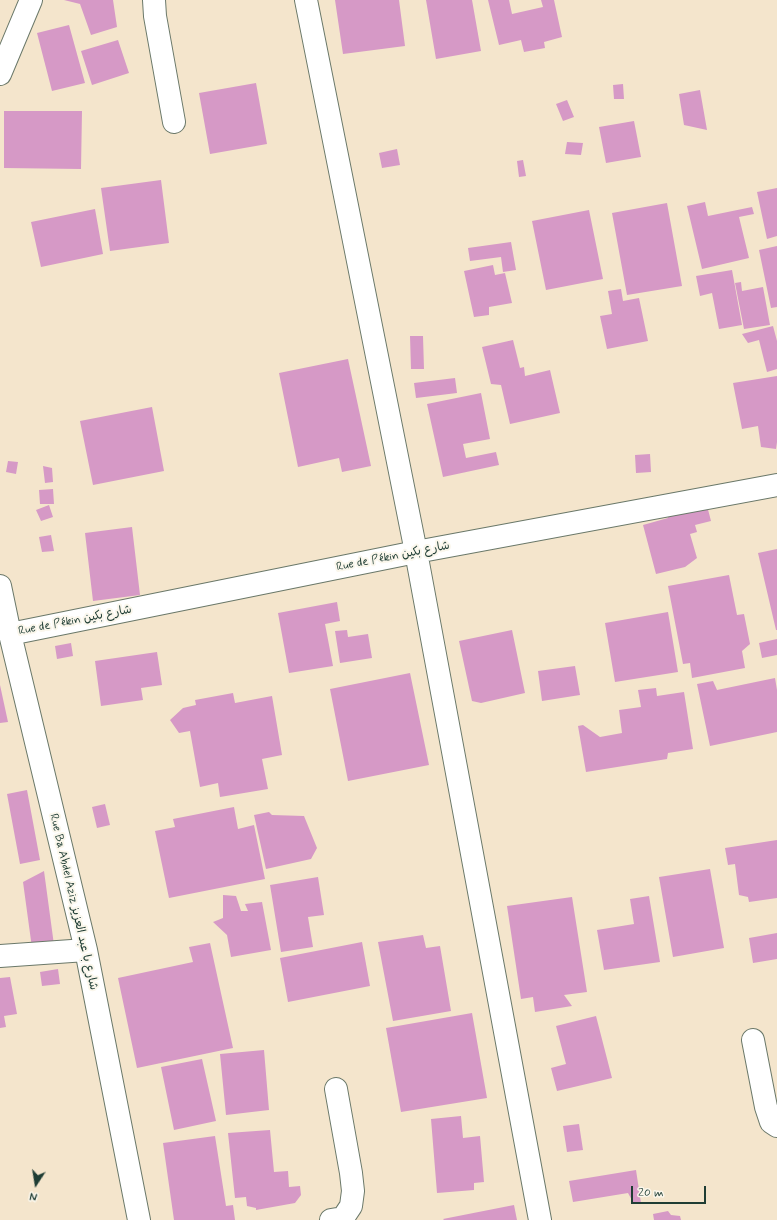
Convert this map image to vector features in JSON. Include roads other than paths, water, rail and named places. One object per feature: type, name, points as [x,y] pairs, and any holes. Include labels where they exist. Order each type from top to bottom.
[{"type":"street","points":[[0,74],[31,0]]},
{"type":"street","points":[[154,0],[155,16],[174,122]]},
{"type":"street","points":[[306,0],[416,552],[540,1220]]},
{"type":"street","name":"Rue de Pékin شارع بكين","points":[[10,634],[416,552],[777,485]]},
{"type":"street","name":"Rue Ba Abdel Aziz شارع با عبد العزيز","points":[[0,586],[10,634],[86,950],[139,1220]]},
{"type":"street","points":[[0,956],[86,950]]},
{"type":"street","points":[[753,1040],[766,1106],[771,1122],[777,1126]]},
{"type":"street","points":[[331,1220],[343,1218],[351,1206],[353,1191],[336,1089]]}]
